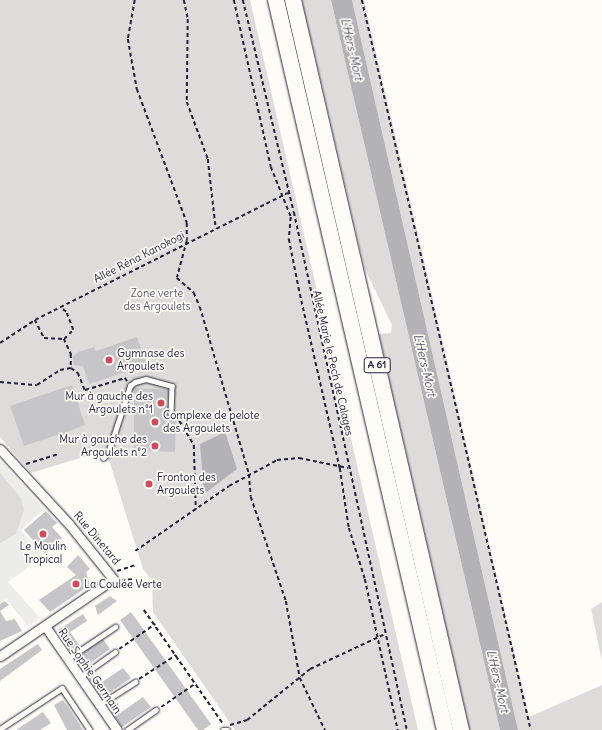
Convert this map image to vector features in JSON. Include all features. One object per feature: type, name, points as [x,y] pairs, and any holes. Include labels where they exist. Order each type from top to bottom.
[{"type":"highway","name":"A 61","points":[[276,0],[445,730]]},
{"type":"highway","name":"A 61","points":[[293,0],[461,730]]},
{"type":"street","name":"Rue Dinetard","points":[[0,449],[112,577],[45,626],[0,656]]},
{"type":"street","name":"Rue Sophie Germain","points":[[45,626],[117,730]]},
{"type":"lane","points":[[103,458],[108,453],[130,386],[146,379],[172,386],[171,414]]},
{"type":"lane","points":[[67,659],[116,627]]},
{"type":"lane","points":[[80,677],[115,652]]},
{"type":"lane","points":[[100,705],[135,682]]},
{"type":"lane","points":[[0,729],[62,688],[90,730]]},
{"type":"lane","points":[[127,730],[156,710]]},
{"type":"path","points":[[135,0],[128,39],[137,89],[187,223],[187,241],[177,278],[194,293],[200,307],[248,474],[252,497],[286,601],[300,678],[324,730]]},
{"type":"path","points":[[184,0],[188,19],[186,102],[208,160],[216,229]]},
{"type":"path","points":[[234,0],[271,167],[284,194],[291,217],[289,239],[300,294],[340,468],[349,528],[378,637],[398,730]]},
{"type":"path","name":"Allée Marie le Pech de Calages","points":[[243,0],[288,193],[407,730]]},
{"type":"path","points":[[362,0],[531,730]]},
{"type":"path","name":"Allée Réna Kanokogi","points":[[0,343],[35,320],[187,241],[216,229],[288,193]]},
{"type":"path","points":[[35,320],[44,338],[64,339],[73,330],[66,312],[59,308]]},
{"type":"path","points":[[64,339],[71,354],[71,368]]},
{"type":"path","points":[[0,382],[37,385],[60,370],[71,368],[78,372],[85,390],[125,378],[130,386]]},
{"type":"path","points":[[171,414],[177,416],[194,445],[196,510]]},
{"type":"path","points":[[16,468],[58,454]]},
{"type":"path","points":[[135,551],[248,474],[291,457],[340,468],[348,468]]},
{"type":"path","points":[[112,577],[135,565]]},
{"type":"path","points":[[112,577],[136,579]]},
{"type":"path","points":[[144,610],[196,683],[226,729],[247,720],[320,664],[385,634]]},
{"type":"path","points":[[115,652],[155,624]]},
{"type":"path","points":[[135,682],[176,655]]},
{"type":"path","points":[[156,710],[196,683]]},
{"type":"shaded area","points":[[0,460],[44,509],[21,530],[43,556],[8,582],[40,618],[28,626],[6,599],[0,603]]},
{"type":"green space","name":"Zone verte des Argoulets","points":[[0,0],[250,0],[418,730],[235,730],[153,612],[152,580],[143,569],[106,450],[31,473],[0,437]]},
{"type":"green space","points":[[302,0],[331,0],[500,730],[470,730],[379,334],[391,333],[392,325],[364,267]]},
{"type":"green space","points":[[352,0],[364,0],[529,717],[602,685],[602,730],[518,730]]},
{"type":"green space","points":[[0,473],[21,498],[24,510],[16,534],[0,543]]},
{"type":"green space","points":[[602,602],[602,661],[591,609]]},
{"type":"water","name":"L'Hers-Mort","points":[[331,0],[352,0],[518,730],[500,730]]},
{"type":"water","points":[[225,432],[237,469],[204,494],[200,444]]},
{"type":"building","name":"Gymnase des Argoulets","points":[[137,337],[147,365],[89,384],[83,366],[74,365],[73,357],[78,352],[94,347],[96,351]]},
{"type":"building","points":[[72,385],[85,425],[66,432],[69,440],[63,442],[60,434],[24,446],[10,406]]},
{"type":"building","name":"Complexe de pelote des Argoulets","points":[[134,388],[168,389],[168,415],[176,417],[175,452],[134,450]]},
{"type":"building","name":"Le Moulin Tropical","points":[[46,511],[57,523],[52,527],[62,538],[45,554],[24,530]]},
{"type":"building","name":"La Coulée Verte","points":[[78,555],[90,569],[86,572],[90,585],[50,612],[39,600],[76,575],[67,567]]},
{"type":"building","points":[[110,596],[117,601],[98,615],[95,606]]},
{"type":"building","points":[[5,601],[9,605],[0,611],[0,604]]},
{"type":"building","points":[[0,611],[6,621],[15,619],[22,631],[0,641]]},
{"type":"building","points":[[131,612],[211,724],[203,730],[198,730],[120,620]]},
{"type":"building","points":[[83,614],[87,621],[70,632],[80,646],[70,652],[58,630]]},
{"type":"building","points":[[103,639],[110,649],[82,669],[75,658]]},
{"type":"building","points":[[38,644],[42,650],[0,681],[0,669]]},
{"type":"building","points":[[123,668],[131,678],[102,698],[89,679],[93,675],[99,684]]},
{"type":"building","points":[[143,697],[151,707],[122,727],[109,708],[113,704],[120,713]]},
{"type":"building","points":[[63,700],[83,730],[67,730],[54,705]]},
{"type":"building","points":[[43,712],[51,723],[40,730],[16,730]]},
{"type":"place","name":"Gymnase des Argoulets","points":[[109,360]]},
{"type":"place","name":"Mur à gauche des Argoulets n°1","points":[[161,403]]},
{"type":"place","name":"Complexe de pelote des Argoulets","points":[[155,422]]},
{"type":"place","name":"Mur à gauche des Argoulets n°2","points":[[155,446]]},
{"type":"place","name":"Fronton des Argoulets","points":[[149,484]]},
{"type":"place","name":"Le Moulin Tropical","points":[[43,534]]},
{"type":"place","name":"La Coulée Verte","points":[[76,584]]}]
